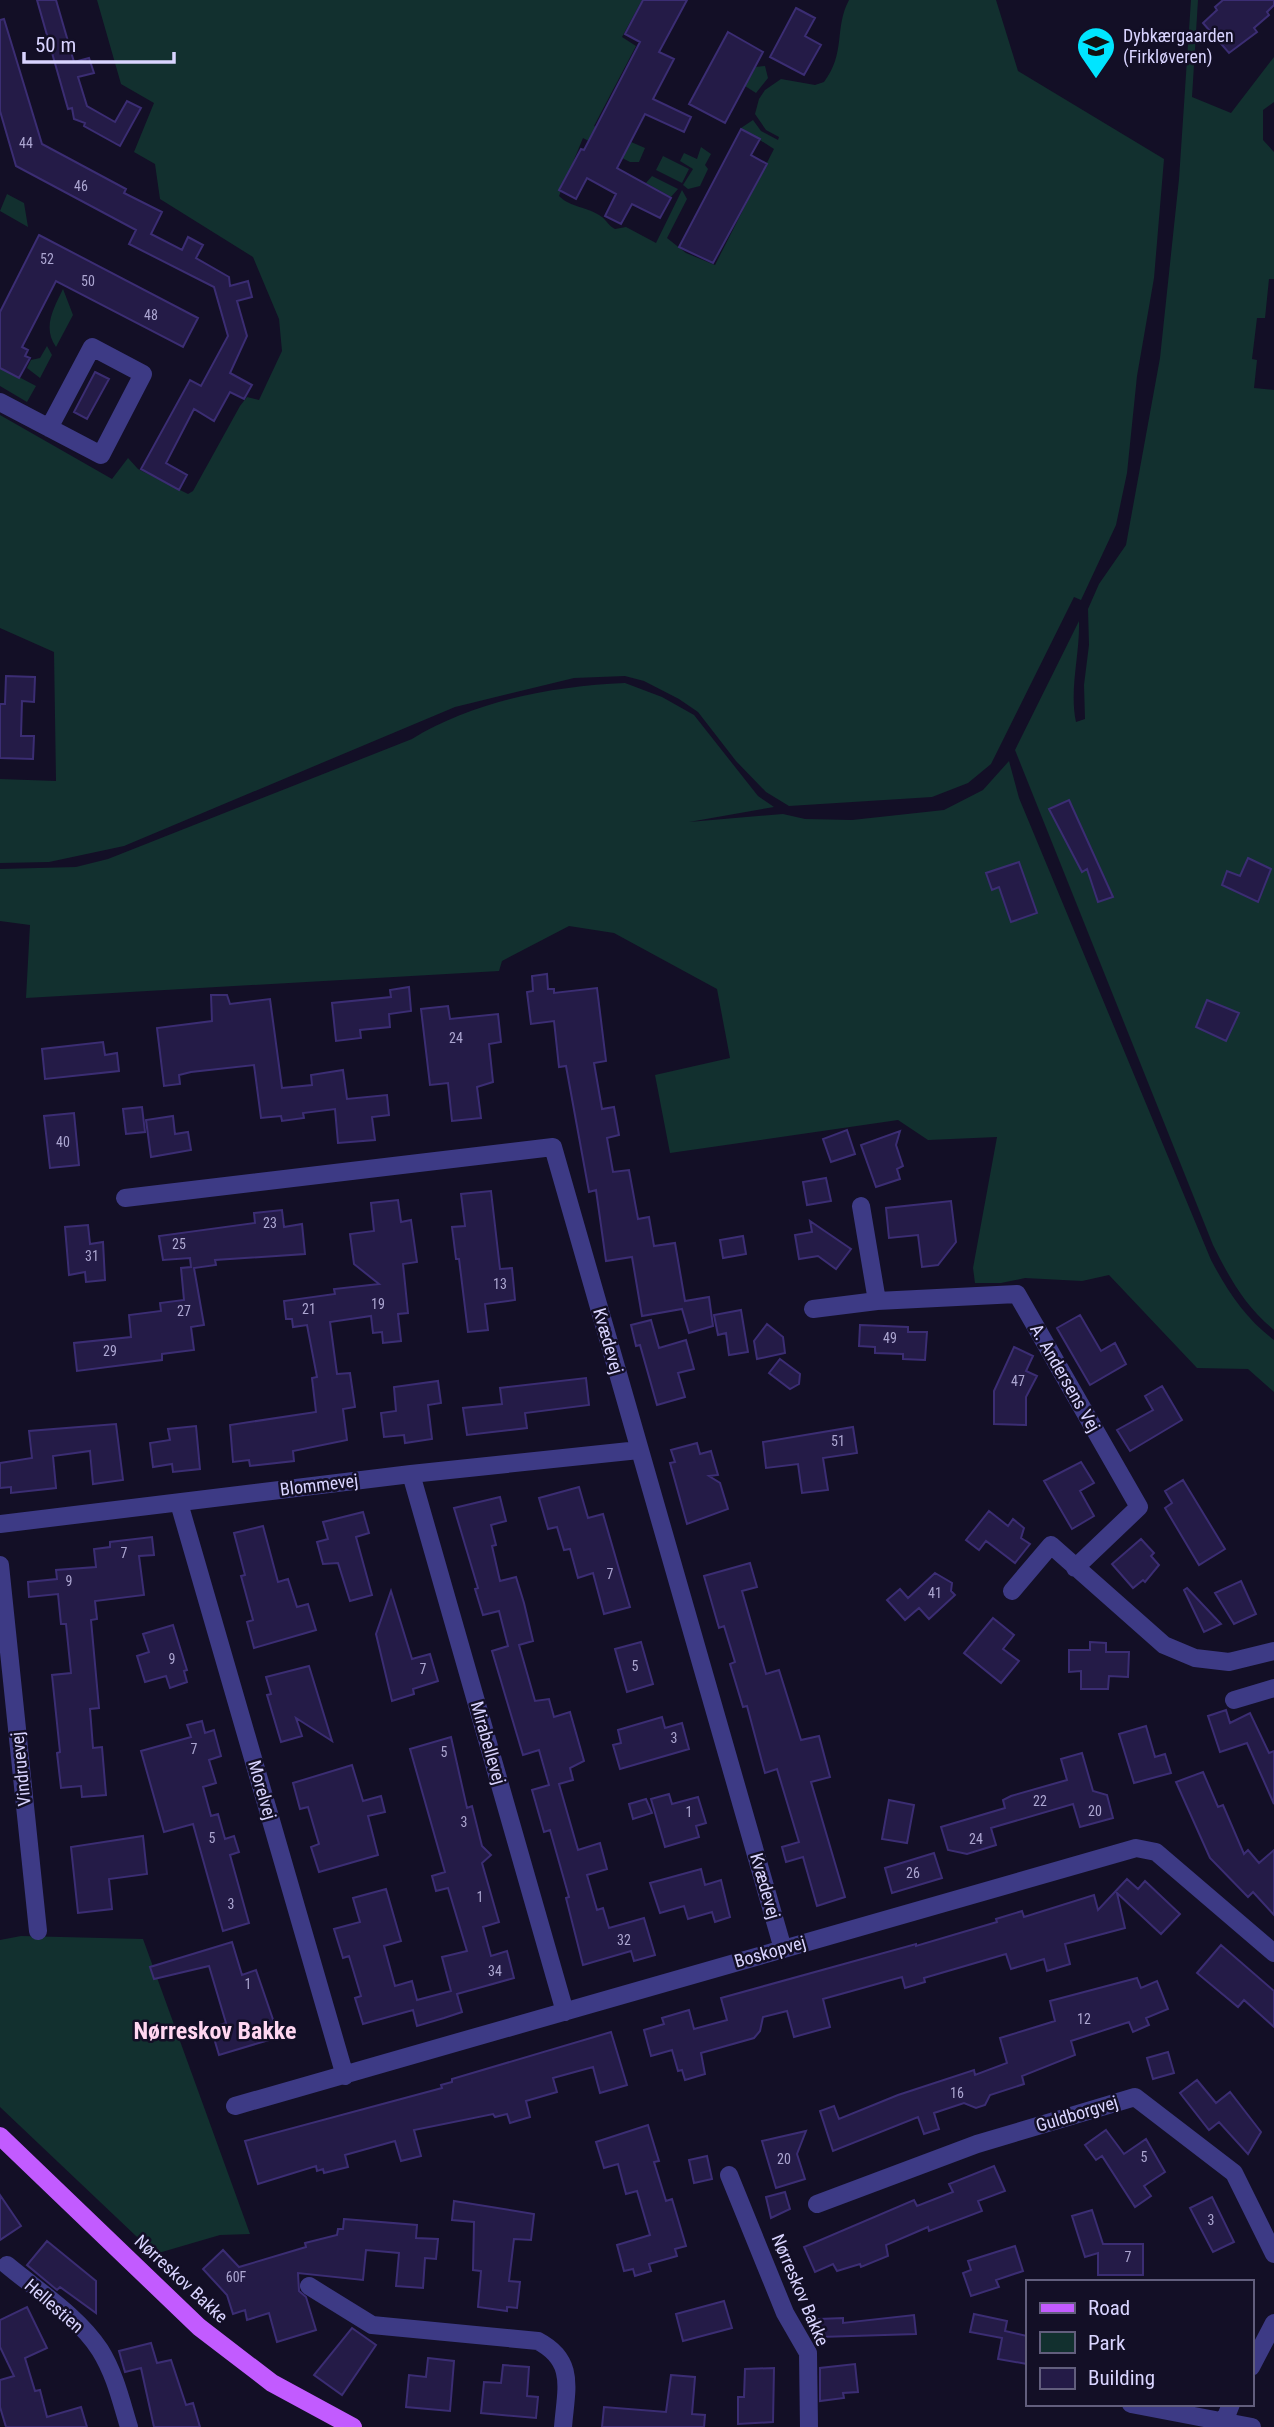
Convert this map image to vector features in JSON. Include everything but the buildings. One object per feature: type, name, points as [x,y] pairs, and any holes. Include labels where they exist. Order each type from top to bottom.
[{"type":"main road","name":"Nørreskov Bakke","points":[[0,2136],[199,2327],[272,2383],[353,2427]]},
{"type":"street","points":[[0,402],[101,455],[143,374],[92,347],[50,428]]},
{"type":"street","name":"Kvædevej","points":[[125,1198],[553,1147],[783,1948]]},
{"type":"street","points":[[861,1206],[877,1301]]},
{"type":"street","name":"A. Andersens Vej","points":[[813,1309],[877,1301],[1017,1294],[1139,1507],[1075,1568]]},
{"type":"street","name":"Blommevej","points":[[0,1524],[411,1474],[639,1450]]},
{"type":"street","name":"Mirabellevej","points":[[411,1474],[565,2011]]},
{"type":"street","name":"Morelvej","points":[[179,1503],[345,2076]]},
{"type":"street","points":[[1012,1591],[1051,1545],[1164,1646],[1195,1658],[1229,1662],[1274,1651]]},
{"type":"street","name":"Vindruevej","points":[[0,1565],[38,1931]]},
{"type":"street","points":[[1234,1700],[1274,1688]]},
{"type":"street","name":"Boskopvej","points":[[235,2106],[1136,1848],[1156,1852],[1274,1953]]},
{"type":"street","name":"Guldborgvej","points":[[817,2204],[977,2144],[1135,2097],[1234,2173],[1274,2253]]},
{"type":"street","name":"Nørreskov Bakke","points":[[729,2175],[785,2313],[808,2353],[809,2427]]},
{"type":"street","name":"Hellestien","points":[[7,2265],[82,2327],[100,2350],[116,2381],[129,2427]]},
{"type":"street","points":[[309,2286],[372,2325],[537,2341],[556,2350],[564,2364],[566,2386],[563,2427]]},
{"type":"street","points":[[1253,2363],[1274,2323]]},
{"type":"street","points":[[1145,2406],[1225,2417],[1252,2427]]},
{"type":"green space","points":[[97,0],[642,0],[622,37],[636,46],[594,126],[645,148],[639,162],[630,162],[583,138],[559,196],[569,203],[596,213],[615,229],[626,227],[656,243],[682,190],[687,199],[667,238],[686,253],[715,265],[774,149],[741,128],[753,120],[761,131],[778,140],[779,137],[766,130],[755,114],[759,99],[765,90],[781,79],[815,85],[824,82],[835,61],[842,21],[849,0],[996,0],[1018,71],[1164,159],[1154,278],[1137,376],[1127,473],[1116,525],[1081,600],[1074,597],[991,764],[968,783],[932,797],[789,806],[766,792],[736,761],[698,712],[679,699],[644,681],[625,676],[574,678],[455,707],[124,846],[49,862],[0,863],[0,779],[56,781],[54,652],[0,628],[0,415],[112,479],[128,458],[138,469],[188,494],[193,491],[240,406],[247,397],[259,400],[282,351],[279,319],[253,257],[160,199],[155,164],[134,152],[154,103],[121,84]]},
{"type":"green space","points":[[1191,0],[1198,0],[1192,97],[1231,113],[1274,57],[1274,102],[1263,110],[1263,140],[1274,152],[1274,279],[1269,279],[1265,318],[1257,318],[1252,359],[1257,360],[1254,388],[1274,390],[1274,1330],[1239,1291],[1213,1245],[1015,750],[1079,621],[1074,710],[1076,722],[1085,719],[1088,609],[1099,584],[1126,545],[1160,358],[1179,179]]},
{"type":"green space","points":[[765,66],[768,78],[756,93],[745,86],[756,67]]},
{"type":"green space","points":[[701,147],[711,154],[705,165],[708,169],[700,186],[688,189],[683,185],[693,169],[680,161],[684,153],[697,159]]},
{"type":"green space","points":[[663,156],[689,169],[682,183],[656,170]]},
{"type":"green space","points":[[652,176],[678,189],[671,197],[646,183]]},
{"type":"green space","points":[[7,194],[24,203],[28,227],[0,211]]},
{"type":"green space","points":[[63,289],[73,315],[56,347],[50,325],[53,310]]},
{"type":"green space","points":[[47,346],[52,355],[40,378],[27,368],[31,360],[40,358]]},
{"type":"green space","points":[[0,367],[36,386],[27,402],[0,386]]},
{"type":"green space","points":[[625,683],[662,697],[694,715],[758,796],[774,807],[689,822],[783,814],[805,819],[852,820],[944,810],[983,790],[1009,761],[1019,798],[1211,1260],[1238,1304],[1254,1323],[1274,1340],[1274,1392],[1248,1369],[1197,1368],[1109,1275],[1082,1281],[1025,1278],[1001,1283],[975,1283],[973,1268],[997,1137],[928,1140],[898,1120],[670,1153],[655,1075],[730,1058],[717,989],[614,933],[569,926],[502,961],[499,971],[26,998],[30,925],[0,921],[0,869],[76,867],[108,859],[412,739],[488,705],[542,692]]},
{"type":"green space","points":[[21,1936],[143,1939],[250,2234],[220,2235],[155,2254],[0,2107],[0,1940]]},
{"type":"place","name":"Dybkærgaarden (Firkløveren)","points":[[1096,80]]},
{"type":"district","name":"Nørreskov Bakke","points":[[215,2031]]}]
